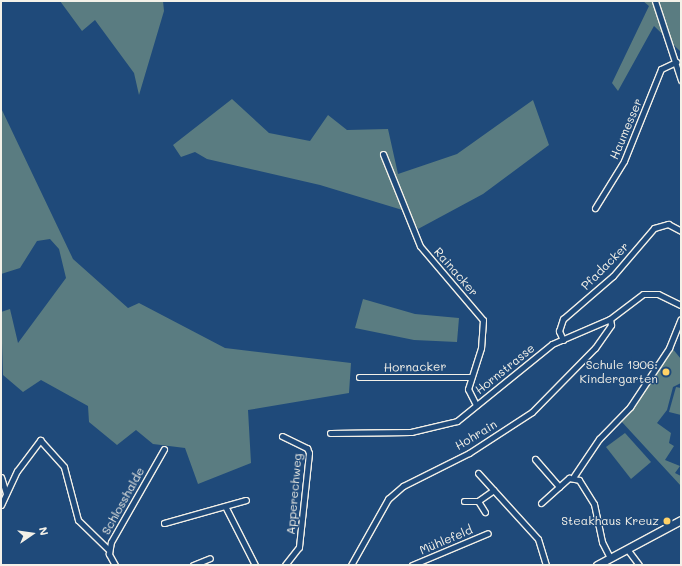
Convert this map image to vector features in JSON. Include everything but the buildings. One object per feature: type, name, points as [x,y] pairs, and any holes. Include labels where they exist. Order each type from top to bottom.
[{"type":"main road","points":[[597,565],[608,561],[681,520]]},
{"type":"street","points":[[655,1],[681,80]]},
{"type":"street","name":"Haumesser","points":[[595,208],[624,160],[661,69],[676,62]]},
{"type":"street","name":"Rainacker","points":[[383,154],[420,246],[482,320],[481,348],[468,389],[476,405]]},
{"type":"street","name":"Pfadacker","points":[[563,340],[559,331],[564,319],[613,276],[654,228],[668,224],[681,231]]},
{"type":"street","name":"Hornstrasse","points":[[330,432],[411,432],[457,421],[530,360],[563,340],[610,319],[643,294],[658,294],[681,305]]},
{"type":"street","name":"Hohrain","points":[[351,565],[388,499],[403,486],[469,453],[532,412],[596,348],[611,325],[610,319]]},
{"type":"street","points":[[541,503],[574,476],[603,434],[630,407],[672,343],[681,319]]},
{"type":"street","name":"Hornacker","points":[[359,377],[471,377]]},
{"type":"street","name":"Apperechweg","points":[[282,436],[307,448],[309,453],[299,547],[284,565]]},
{"type":"street","points":[[1,505],[6,493],[40,440],[64,467],[78,520],[109,550]]},
{"type":"street","name":"Schlosshalde","points":[[115,565],[109,550],[114,534],[164,449]]},
{"type":"street","points":[[535,459],[559,487]]},
{"type":"street","points":[[478,473],[538,539],[546,565]]},
{"type":"street","points":[[574,476],[594,504],[602,542],[608,561]]},
{"type":"street","points":[[1,477],[6,493]]},
{"type":"street","points":[[464,501],[478,501],[494,490]]},
{"type":"street","points":[[164,523],[246,500]]},
{"type":"street","points":[[478,501],[485,512]]},
{"type":"street","points":[[225,506],[255,565]]},
{"type":"street","name":"Mühlefeld","points":[[412,565],[488,533]]},
{"type":"street","points":[[627,549],[639,565]]},
{"type":"street","points":[[193,565],[210,558]]},
{"type":"green space","points":[[60,1],[163,1],[164,11],[139,95],[134,73],[95,20],[82,31]]},
{"type":"green space","points":[[643,1],[681,1],[681,52],[654,26],[618,91],[612,83],[649,6]]},
{"type":"green space","points":[[232,99],[269,133],[310,141],[328,115],[347,130],[388,129],[398,174],[457,154],[533,100],[549,145],[483,194],[418,229],[409,212],[320,185],[207,159],[195,152],[181,157],[173,145]]},
{"type":"green space","points":[[1,108],[73,259],[128,308],[139,303],[225,348],[351,363],[349,393],[248,410],[251,463],[198,484],[185,448],[153,444],[136,430],[117,445],[89,422],[88,406],[41,380],[23,392],[3,375],[1,312],[10,309],[18,343],[66,278],[59,249],[50,239],[37,241],[20,268],[1,274]]},
{"type":"green space","points":[[363,299],[415,314],[459,318],[457,342],[414,340],[355,328]]},
{"type":"green space","points":[[672,348],[681,359],[681,383],[673,387],[667,410],[657,423],[671,433],[669,443],[674,446],[665,460],[680,466],[675,473],[681,476],[681,486],[621,421],[639,400]]},
{"type":"green space","points":[[676,387],[681,388],[681,415],[669,412]]},
{"type":"green space","points":[[625,433],[651,462],[631,479],[606,447]]},
{"type":"waterway","points":[[660,10],[666,22]]},
{"type":"place","name":"Schule 1906: Kindergarten","points":[[666,372]]},
{"type":"place","name":"Steakhaus Kreuz","points":[[667,521]]}]
